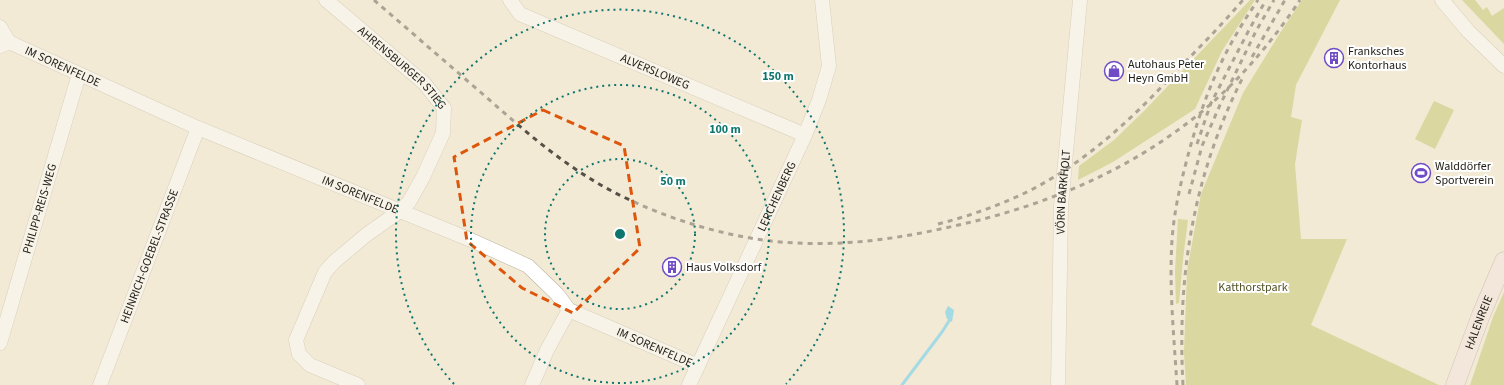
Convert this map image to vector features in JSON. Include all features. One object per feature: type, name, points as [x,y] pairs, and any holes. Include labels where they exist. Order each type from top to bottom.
[{"type":"main road","name":"HALENREIE","points":[[1455,385],[1481,315],[1504,261]]},
{"type":"street","name":"AHRENSBURGER STIEG","points":[[326,0],[424,83],[444,108],[443,133],[423,178],[409,202],[400,211],[334,262],[325,272],[296,340],[299,354],[310,365],[358,385]]},
{"type":"street","name":"ALVERSLOWEG","points":[[510,0],[520,14],[805,135]]},
{"type":"street","name":"LERCHENBERG","points":[[689,385],[805,135],[819,100],[828,66],[822,0]]},
{"type":"street","name":"VÖRN BARKHOLT","points":[[1058,385],[1061,206],[1080,0]]},
{"type":"street","points":[[1442,0],[1468,31],[1502,62]]},
{"type":"street","points":[[0,27],[4,44]]},
{"type":"street","name":"IM SORENFELDE","points":[[4,44],[79,74],[198,128],[471,240],[528,266],[557,294],[569,310],[698,366]]},
{"type":"street","name":"PHILIPP-REIS-WEG","points":[[0,343],[79,74]]},
{"type":"street","name":"HEINRICH-GOEBEL-STRASSE","points":[[100,385],[198,128]]},
{"type":"street","points":[[532,385],[547,350],[569,310]]},
{"type":"highlighted area","points":[[543,110],[624,146],[640,248],[573,313],[522,288],[467,241],[454,157]]},
{"type":"green space","points":[[1250,0],[1255,0],[1222,51],[1195,109],[1113,162],[1078,180],[1079,166],[1114,140],[1144,111]]},
{"type":"green space","name":"Katthorstpark","points":[[1302,0],[1340,0],[1296,85],[1291,117],[1302,120],[1295,164],[1301,239],[1347,239],[1311,325],[1439,385],[1186,385],[1184,352],[1187,271],[1201,194],[1243,93]]},
{"type":"green space","points":[[1462,0],[1475,0],[1483,10],[1487,7],[1492,16],[1504,8],[1504,44]]},
{"type":"green space","points":[[1434,101],[1454,110],[1435,149],[1415,139]]},
{"type":"green space","points":[[1178,219],[1188,220],[1179,303],[1176,304],[1175,271]]},
{"type":"green space","points":[[1504,292],[1504,385],[1470,385],[1493,317]]},
{"type":"water","points":[[948,306],[954,310],[952,322],[947,319],[945,312]]},
{"type":"waterway","points":[[902,385],[949,321]]},
{"type":"railway","points":[[374,0],[519,126],[554,154],[590,179],[647,208],[681,221],[735,235],[771,241],[817,244],[886,239],[985,219],[1045,200],[1102,176],[1156,145],[1216,100],[1247,69],[1275,35],[1300,0]]},
{"type":"railway","points":[[938,224],[973,214],[1029,191],[1051,179],[1093,150],[1131,118],[1243,0]]},
{"type":"railway","points":[[1177,385],[1172,312],[1171,258],[1173,230],[1180,189],[1193,137],[1215,76],[1234,38],[1258,0]]},
{"type":"railway","points":[[1197,144],[1211,103],[1266,0]]},
{"type":"railway","points":[[1189,194],[1202,146],[1256,31],[1274,0]]},
{"type":"railway","points":[[1252,57],[1285,0]]},
{"type":"railway","points":[[1183,385],[1183,304],[1186,265],[1192,227],[1200,189],[1212,151],[1226,114],[1243,77]]},
{"type":"place","name":"Franksches Kontorhaus","points":[[1334,58]]},
{"type":"place","name":"Autohaus Peter Heyn GmbH","points":[[1114,71]]},
{"type":"place","name":"Walddörfer Sportverein","points":[[1421,173]]},
{"type":"place","name":"Haus Volksdorf","points":[[672,267]]}]
